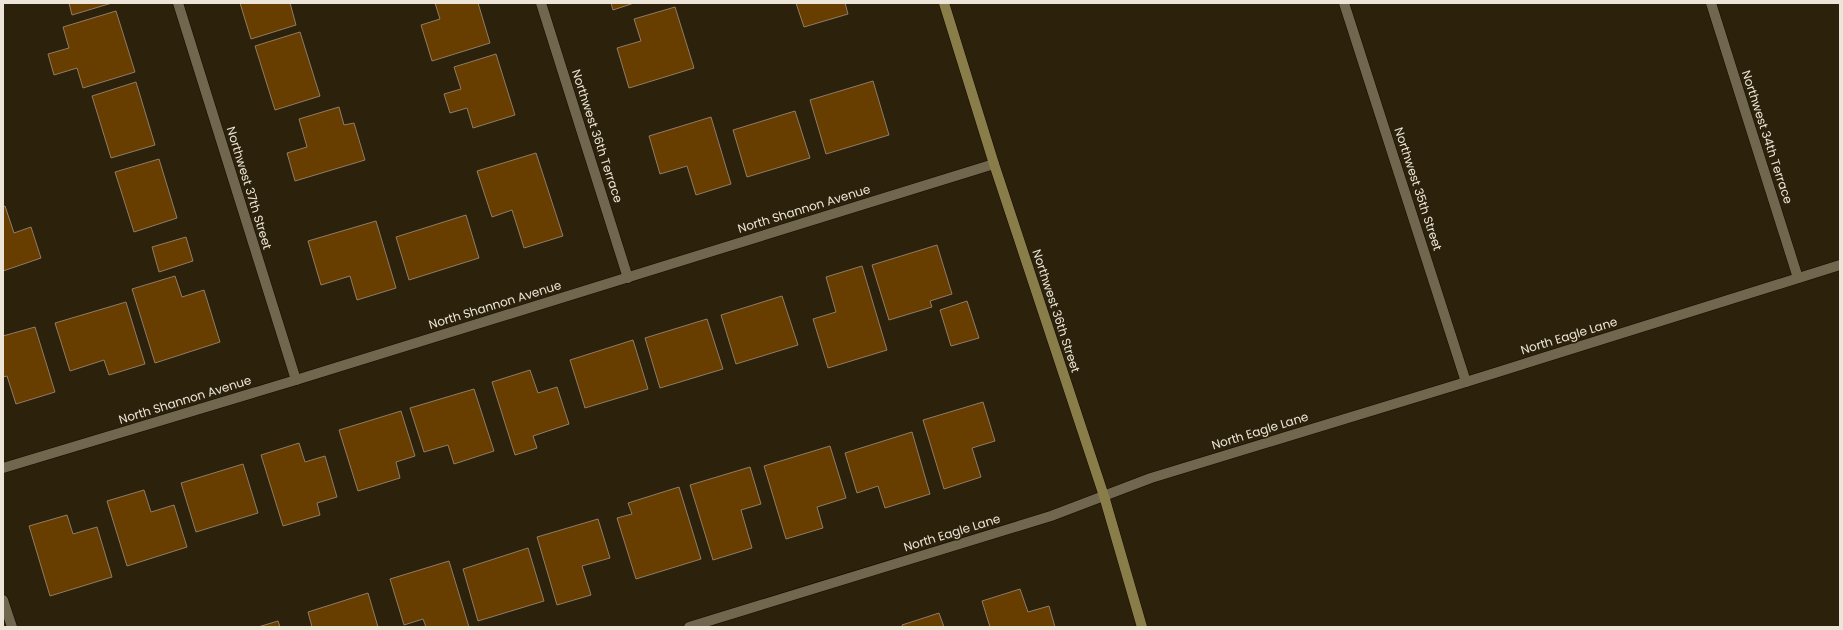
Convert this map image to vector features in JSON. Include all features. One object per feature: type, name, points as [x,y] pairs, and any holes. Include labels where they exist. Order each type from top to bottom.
[{"type":"street","name":"Northwest 37th Street","points":[[178,3],[296,380]]},
{"type":"street","name":"Northwest 36th Terrace","points":[[541,3],[628,278]]},
{"type":"street","name":"Northwest 36th Street","points":[[944,3],[994,164],[1104,496],[1142,627]]},
{"type":"street","name":"Northwest 35th Street","points":[[1344,3],[1466,382]]},
{"type":"street","name":"Northwest 34th Terrace","points":[[1710,3],[1798,278]]},
{"type":"street","name":"North Shannon Avenue","points":[[3,468],[296,380],[994,164]]},
{"type":"street","name":"North Eagle Lane","points":[[689,627],[1051,516],[1151,478],[1840,266]]},
{"type":"street","points":[[3,600],[12,627]]},
{"type":"building","points":[[69,3],[112,3],[72,15]]},
{"type":"building","points":[[240,3],[290,3],[296,25],[251,39]]},
{"type":"building","points":[[435,3],[478,3],[490,43],[432,61],[421,25],[440,19]]},
{"type":"building","points":[[611,3],[634,3],[613,10]]},
{"type":"building","points":[[796,3],[845,3],[848,14],[804,27]]},
{"type":"building","points":[[675,7],[694,68],[629,88],[617,48],[641,41],[634,19]]},
{"type":"building","points":[[116,11],[135,72],[83,88],[77,68],[54,75],[48,54],[69,48],[63,27]]},
{"type":"building","points":[[300,32],[320,96],[275,110],[255,46]]},
{"type":"building","points":[[496,54],[515,115],[473,128],[467,108],[450,113],[444,94],[461,89],[454,67]]},
{"type":"building","points":[[873,81],[889,135],[826,154],[810,100]]},
{"type":"building","points":[[136,82],[155,145],[111,158],[92,96]]},
{"type":"building","points":[[339,107],[344,125],[354,123],[365,160],[295,181],[287,153],[307,147],[299,119]]},
{"type":"building","points":[[795,111],[810,158],[747,177],[733,130]]},
{"type":"building","points":[[711,117],[731,184],[696,195],[687,166],[660,174],[649,136]]},
{"type":"building","points":[[536,153],[563,236],[524,248],[512,210],[492,217],[477,171]]},
{"type":"building","points":[[159,159],[177,218],[134,232],[115,172]]},
{"type":"building","points":[[5,206],[14,233],[31,227],[41,258],[3,271],[3,207]]},
{"type":"building","points":[[466,215],[479,258],[409,280],[396,237]]},
{"type":"building","points":[[376,221],[396,288],[357,300],[350,276],[321,285],[308,241]]},
{"type":"building","points":[[186,237],[193,261],[159,272],[152,247]]},
{"type":"building","points":[[937,245],[952,294],[930,301],[932,307],[889,320],[872,265]]},
{"type":"building","points":[[862,266],[887,350],[828,368],[813,319],[836,312],[826,277]]},
{"type":"building","points":[[175,276],[182,297],[204,290],[220,342],[155,363],[132,289]]},
{"type":"building","points":[[782,296],[798,345],[736,364],[721,315]]},
{"type":"building","points":[[967,301],[979,338],[951,346],[940,310]]},
{"type":"building","points":[[126,302],[145,364],[109,375],[104,360],[70,371],[55,323]]},
{"type":"building","points":[[707,319],[723,369],[660,388],[645,338]]},
{"type":"building","points":[[35,327],[55,392],[16,404],[7,376],[3,377],[3,336]]},
{"type":"building","points":[[633,340],[648,389],[585,408],[570,360]]},
{"type":"building","points":[[530,370],[538,393],[557,387],[569,424],[533,436],[537,448],[515,455],[492,382]]},
{"type":"building","points":[[474,389],[494,451],[454,464],[448,445],[424,452],[410,408]]},
{"type":"building","points":[[983,402],[995,441],[972,448],[981,477],[944,489],[923,420]]},
{"type":"building","points":[[401,411],[415,456],[396,462],[400,478],[358,491],[339,430]]},
{"type":"building","points":[[912,432],[930,494],[885,508],[878,486],[857,493],[845,453]]},
{"type":"building","points":[[299,443],[305,462],[325,456],[337,497],[317,503],[320,515],[283,526],[261,455]]},
{"type":"building","points":[[830,446],[846,498],[817,507],[823,528],[786,539],[764,466]]},
{"type":"building","points":[[243,464],[258,513],[196,532],[181,483]]},
{"type":"building","points":[[750,467],[761,504],[741,510],[752,548],[713,560],[690,485]]},
{"type":"building","points":[[679,487],[701,559],[636,579],[617,518],[632,514],[628,503]]},
{"type":"building","points":[[144,490],[151,512],[174,505],[187,547],[127,566],[107,501]]},
{"type":"building","points":[[67,515],[73,534],[97,527],[112,577],[50,596],[29,526]]},
{"type":"building","points":[[598,519],[610,558],[582,566],[591,595],[557,605],[537,537]]},
{"type":"building","points":[[528,548],[544,601],[478,621],[463,569]]},
{"type":"building","points":[[449,561],[469,627],[426,627],[423,619],[404,625],[390,579]]},
{"type":"building","points":[[1020,589],[1028,612],[1049,606],[1055,627],[990,627],[982,601]]},
{"type":"building","points":[[368,593],[378,627],[312,627],[308,612]]},
{"type":"building","points":[[939,613],[944,627],[903,627],[902,625]]},
{"type":"building","points":[[278,621],[280,627],[258,627]]}]
